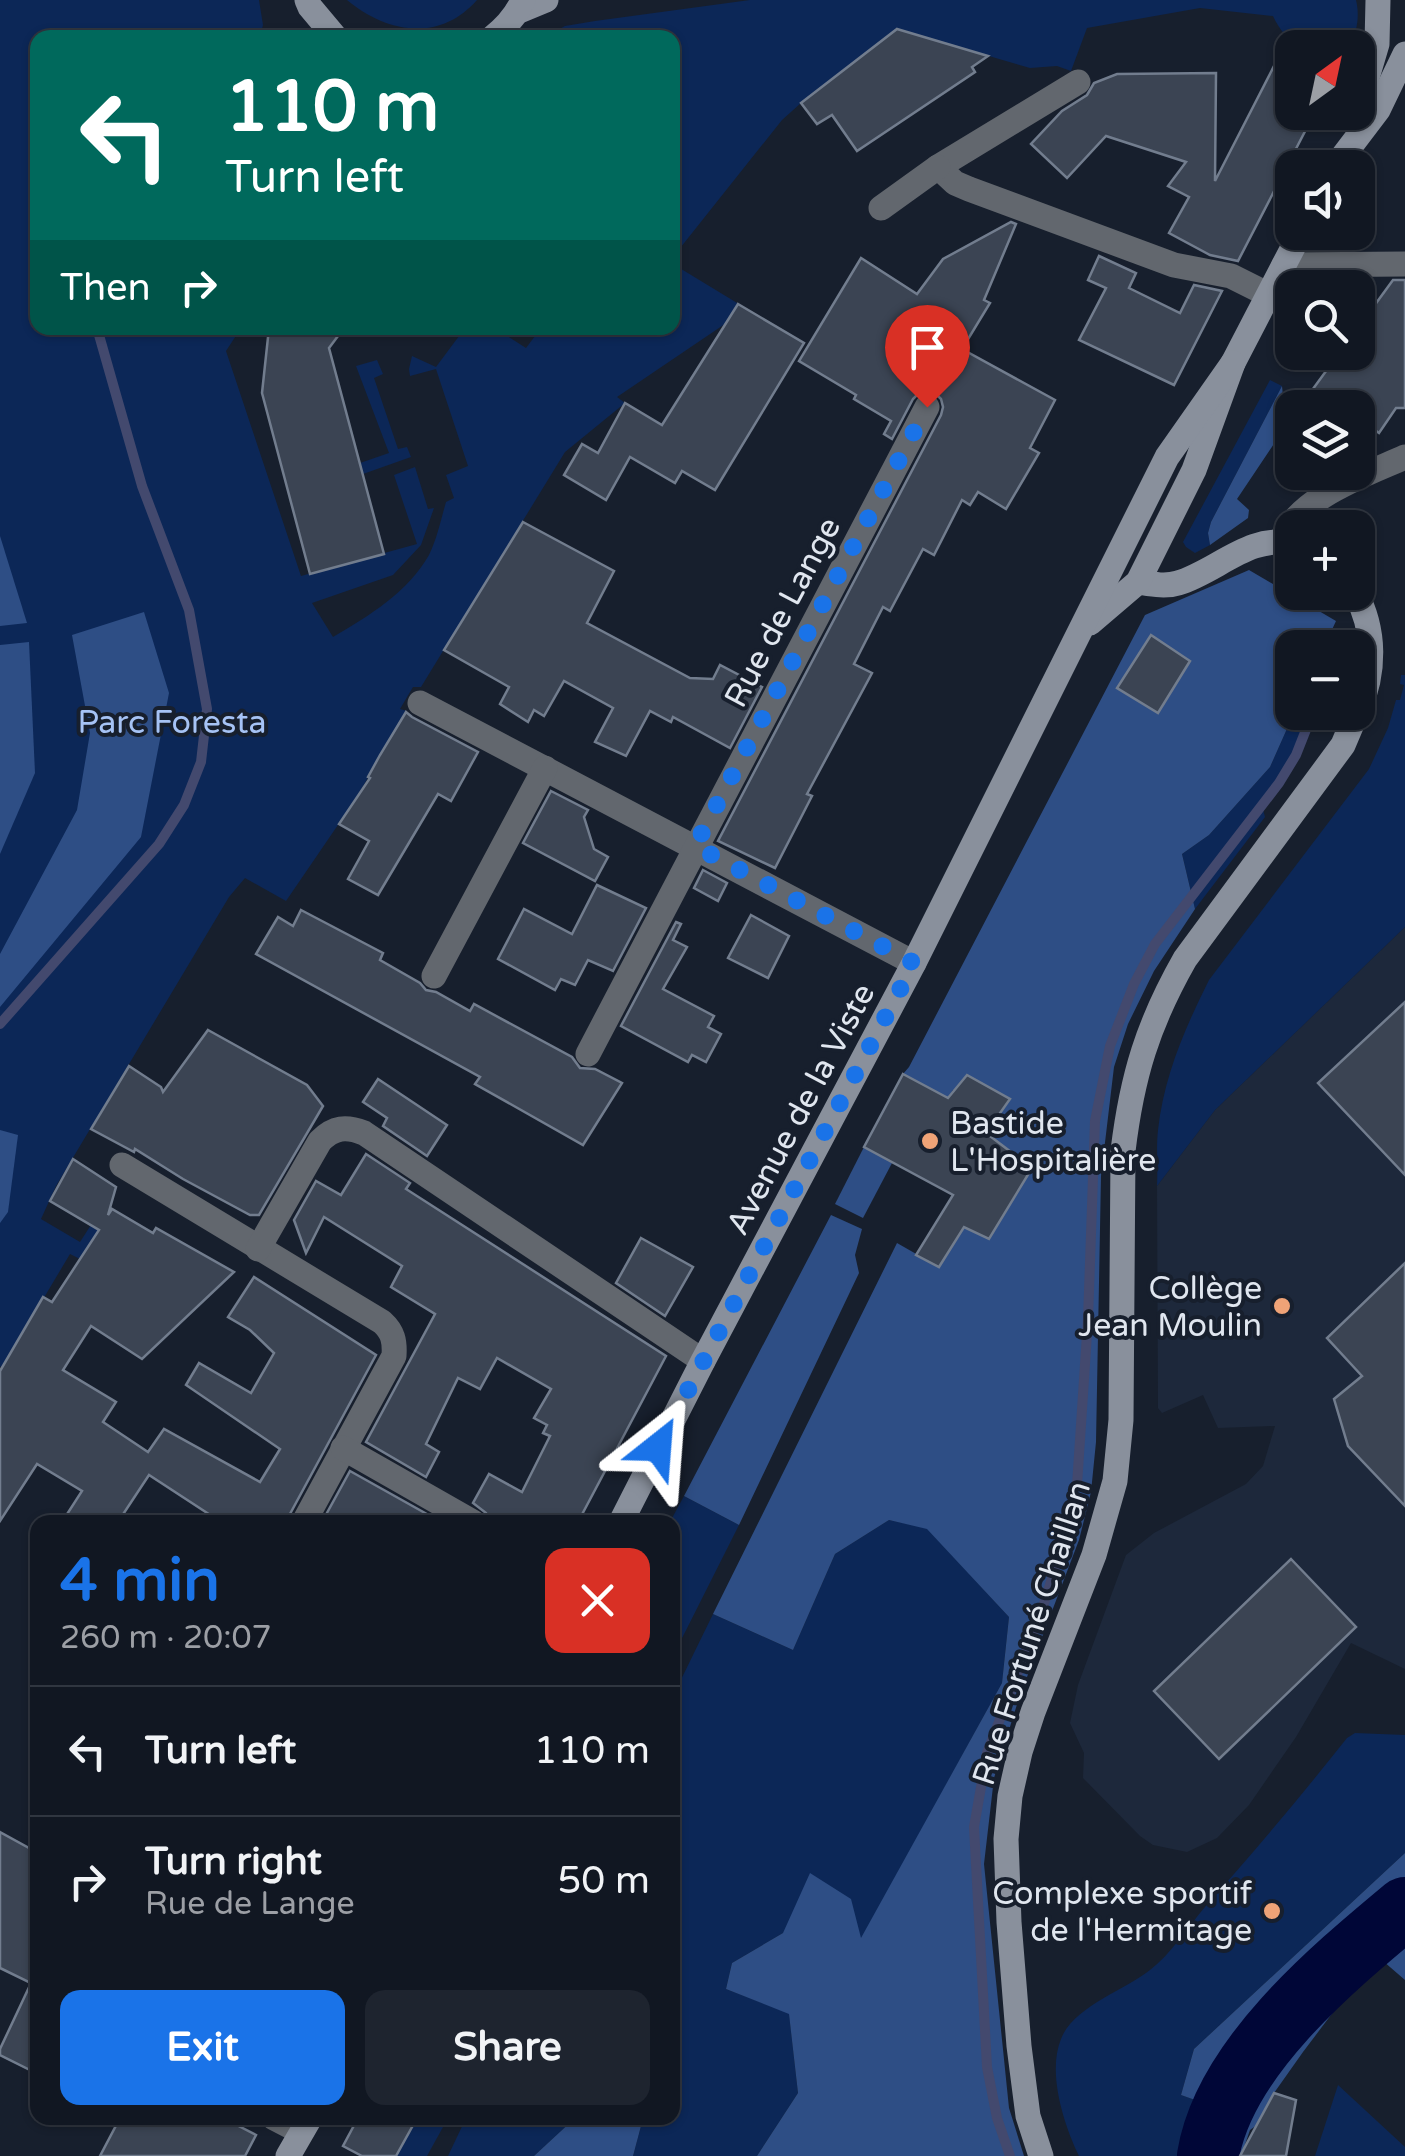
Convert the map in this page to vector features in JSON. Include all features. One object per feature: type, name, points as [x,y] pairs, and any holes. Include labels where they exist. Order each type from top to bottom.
[{"type":"street","points":[[307,0],[329,30]]},
{"type":"street","points":[[501,30],[520,6],[546,0]]},
{"type":"street","points":[[1375,50],[1378,0]]},
{"type":"street","points":[[1348,150],[1378,110],[1405,54]]},
{"type":"street","points":[[881,208],[938,167],[1078,82]]},
{"type":"street","points":[[938,167],[969,189],[1161,261],[1231,276],[1269,294]]},
{"type":"street","points":[[1138,582],[1194,470],[1234,364],[1291,250]]},
{"type":"street","points":[[1284,265],[1405,264]]},
{"type":"street","points":[[1078,633],[1167,457],[1234,364]]},
{"type":"street","name":"Rue de Lange","points":[[588,1054],[927,407]]},
{"type":"street","points":[[1307,510],[1324,496],[1405,457]]},
{"type":"street","points":[[1137,517],[1128,555],[1138,582]]},
{"type":"street","points":[[1138,582],[1178,583],[1257,546],[1275,544]]},
{"type":"street","name":"Avenue de la Viste","points":[[625,1515],[914,963],[1078,633],[1138,582]]},
{"type":"street","points":[[420,704],[914,963]]},
{"type":"street","name":"Rue Fortuné Chaillan","points":[[1041,2156],[1028,2116],[1019,2046],[1006,1839],[1020,1752],[1094,1555],[1115,1481],[1121,1420],[1123,1150],[1136,1071],[1150,1029],[1185,959],[1343,745],[1349,730]]},
{"type":"street","points":[[434,976],[544,768]]},
{"type":"street","points":[[258,1249],[320,1141],[328,1133],[352,1128],[703,1361]]},
{"type":"street","points":[[122,1165],[391,1330],[394,1356],[308,1515]]},
{"type":"street","points":[[343,1448],[460,1515]]},
{"type":"street","points":[[288,2156],[305,2125]]},
{"type":"shaded area","points":[[1275,399],[1275,442],[1237,499],[1249,510],[1248,518],[1210,545],[1211,522]]},
{"type":"shaded area","points":[[0,536],[27,623],[0,626]]},
{"type":"shaded area","points":[[1249,570],[1275,585],[1275,610],[1317,610],[1336,621],[1332,630],[1275,630],[1275,730],[1286,730],[1270,767],[1209,835],[1182,854],[1195,909],[1154,971],[1128,1024],[1114,1067],[1101,1176],[1096,1442],[1091,1492],[1079,1540],[1019,1698],[994,1778],[984,1864],[1009,2108],[1024,2156],[757,2156],[798,2093],[789,2014],[726,1989],[732,1963],[783,1933],[810,1873],[851,1899],[861,1938],[1002,1683],[1009,1617],[927,1529],[889,1520],[835,1554],[793,1650],[713,1614],[897,1243],[939,1267],[964,1227],[989,1239],[1032,1169],[984,1136],[1009,1099],[986,1086],[960,1094],[953,1090],[948,1098],[903,1074],[1145,615]]},
{"type":"shaded area","points":[[144,612],[169,693],[141,837],[0,1007],[0,954],[77,810],[90,733],[72,635]]},
{"type":"shaded area","points":[[29,642],[35,773],[0,854],[0,645]]},
{"type":"shaded area","name":"Collège Jean Moulin","points":[[1405,927],[1405,1669],[1351,1643],[1296,1737],[1249,1805],[1217,1838],[1187,1852],[1153,1845],[1083,1778],[1084,1753],[1070,1723],[1078,1685],[1126,1555],[1154,1533],[1246,1484],[1263,1466],[1275,1426],[1218,1428],[1203,1395],[1162,1413],[1158,1408],[1157,1186],[1215,1110]]},
{"type":"shaded area","points":[[0,1130],[18,1135],[8,1212],[0,1223]]},
{"type":"shaded area","points":[[864,1147],[892,1163],[863,1218],[835,1204]]},
{"type":"shaded area","points":[[831,1215],[862,1229],[855,1255],[859,1273],[739,1525],[684,1496]]},
{"type":"shaded area","points":[[1405,1853],[1405,1896],[1283,2005],[1254,2041],[1212,2106],[1181,2095],[1194,2049]]},
{"type":"shaded area","points":[[1397,1935],[1405,1942],[1405,1980],[1383,1961],[1340,2003],[1250,2130],[1241,2156],[1228,2156],[1242,2110],[1264,2070]]},
{"type":"shaded area","points":[[567,2125],[641,2126],[633,2156],[534,2156]]},
{"type":"green space","name":"Parc Foresta","points":[[0,0],[259,0],[262,30],[30,30],[30,335],[236,335],[226,351],[301,576],[417,544],[394,475],[415,467],[428,509],[434,508],[421,545],[393,575],[312,603],[333,637],[387,602],[420,568],[429,555],[446,502],[454,498],[446,475],[468,466],[436,369],[410,376],[412,356],[436,367],[460,335],[506,335],[526,348],[536,335],[680,335],[680,268],[747,309],[617,397],[625,403],[565,452],[421,687],[413,687],[400,709],[407,711],[355,800],[286,901],[245,878],[229,897],[56,1186],[41,1219],[80,1242],[98,1214],[101,1226],[80,1259],[70,1254],[0,1366]]},
{"type":"green space","points":[[347,0],[477,0],[446,23],[413,28],[379,20]]},
{"type":"green space","points":[[750,0],[1356,0],[1358,18],[1356,30],[1282,30],[1273,16],[1200,8],[1087,28],[1071,71],[1057,66],[1030,68],[903,31],[893,32],[782,120],[680,248],[680,30],[558,30]]},
{"type":"green space","points":[[377,360],[383,374],[374,378],[398,449],[407,447],[411,457],[363,474],[360,463],[389,453],[356,366]]},
{"type":"green space","points":[[1270,380],[1282,386],[1275,390],[1275,399],[1211,522],[1210,545],[1195,553],[1183,542]]},
{"type":"green space","points":[[1401,675],[1405,675],[1405,927],[1215,1110],[1157,1186],[1158,1130],[1165,1091],[1200,998],[1209,980],[1369,769],[1396,700],[1400,700],[1404,685],[1400,684]]},
{"type":"green space","points":[[1286,730],[1305,730],[1296,752],[1261,802],[1265,817],[1195,909],[1182,854],[1209,835],[1270,767]]},
{"type":"green space","points":[[684,1496],[739,1525],[680,1642],[680,1515],[674,1515]]},
{"type":"green space","points":[[889,1520],[927,1528],[1009,1617],[1002,1683],[861,1940],[783,1933],[732,1963],[726,1989],[789,2013],[798,2093],[757,2156],[633,2156],[641,2126],[638,2125],[680,2125],[680,1682],[713,1614],[793,1650],[835,1554]]},
{"type":"green space","name":"Complexe sportif de l'Hermitage","points":[[1355,1733],[1405,1735],[1405,1853],[1194,2049],[1181,2095],[1212,2106],[1197,2156],[1079,2156],[1063,2114],[1057,2083],[1057,2053],[1067,2028],[1088,2008],[1165,1957]]},
{"type":"green space","points":[[1338,2085],[1405,2147],[1405,2156],[1315,2156]]},
{"type":"green space","points":[[413,2125],[444,2125],[427,2156],[396,2156]]},
{"type":"green space","points":[[463,2125],[567,2125],[534,2156],[448,2156]]},
{"type":"building","points":[[897,29],[988,56],[972,67],[975,72],[857,151],[832,115],[817,124],[801,103]]},
{"type":"building","points":[[1275,64],[1275,130],[1306,130],[1295,150],[1275,150],[1275,189],[1238,261],[1210,255],[1169,233],[1189,197],[1168,186],[1186,162],[1106,136],[1067,178],[1031,144],[1062,111],[1087,95],[1094,83],[1117,74],[1216,73],[1215,181]]},
{"type":"building","points":[[1011,222],[1016,224],[984,300],[990,303],[962,349],[1055,400],[1030,448],[1039,453],[1006,509],[978,492],[970,505],[962,500],[934,555],[923,549],[890,611],[883,607],[854,664],[872,673],[807,794],[812,796],[775,868],[718,841],[943,407],[935,393],[919,393],[892,439],[884,434],[891,421],[799,361],[861,258],[917,294],[943,259]]},
{"type":"building","points":[[1099,256],[1136,273],[1129,288],[1180,313],[1194,285],[1222,291],[1174,385],[1079,340],[1106,288],[1088,280]]},
{"type":"building","points":[[1393,280],[1405,280],[1405,408],[1396,408],[1379,433],[1375,430],[1375,390],[1312,390],[1327,370],[1375,370],[1375,305]]},
{"type":"building","points":[[738,304],[804,343],[715,490],[682,471],[675,483],[630,457],[606,500],[564,475],[582,444],[598,453],[625,403],[662,425]]},
{"type":"building","points":[[268,335],[339,335],[329,348],[384,554],[310,574],[262,393]]},
{"type":"building","points":[[523,522],[614,571],[587,623],[690,678],[713,679],[720,665],[762,687],[730,748],[673,717],[671,722],[650,711],[626,756],[595,742],[613,708],[564,681],[544,716],[534,710],[528,722],[500,704],[509,687],[444,650]]},
{"type":"building","points":[[1151,635],[1190,661],[1158,713],[1117,688]]},
{"type":"building","points":[[406,712],[478,752],[451,801],[438,794],[378,895],[348,879],[369,841],[339,824]]},
{"type":"building","points":[[551,791],[588,810],[584,817],[594,849],[608,857],[595,881],[523,843]]},
{"type":"building","points":[[703,870],[727,883],[718,901],[694,888]]},
{"type":"building","points":[[597,885],[646,908],[613,971],[588,960],[575,985],[561,979],[555,990],[498,959],[524,909],[572,934]]},
{"type":"building","points":[[301,910],[383,953],[380,960],[426,990],[470,1011],[474,1004],[572,1057],[580,1068],[595,1069],[622,1083],[583,1145],[475,1084],[480,1077],[256,954],[278,917],[293,926]]},
{"type":"building","points":[[751,915],[789,936],[768,978],[728,958]]},
{"type":"building","points":[[676,922],[681,924],[673,940],[687,947],[663,989],[714,1016],[708,1027],[721,1034],[706,1062],[692,1055],[688,1062],[621,1026]]},
{"type":"building","points":[[1405,1002],[1405,1175],[1318,1083]]},
{"type":"building","points":[[208,1030],[307,1085],[323,1106],[259,1215],[250,1215],[135,1149],[134,1152],[91,1129],[129,1066],[163,1092]]},
{"type":"building","name":"Bastide L'Hospitalière","points":[[903,1074],[948,1098],[967,1075],[1010,1099],[986,1133],[1032,1168],[989,1239],[964,1227],[939,1267],[916,1255],[953,1195],[864,1147]]},
{"type":"building","points":[[378,1079],[447,1125],[427,1156],[383,1126],[387,1118],[363,1102]]},
{"type":"building","points":[[366,1154],[410,1183],[406,1189],[666,1356],[582,1515],[487,1515],[473,1503],[489,1474],[522,1492],[550,1436],[543,1433],[547,1425],[534,1418],[551,1389],[497,1358],[480,1389],[458,1378],[426,1444],[439,1452],[426,1477],[366,1442],[435,1314],[391,1287],[402,1266],[324,1217],[306,1253],[294,1220],[316,1181],[341,1195]]},
{"type":"building","points":[[73,1159],[116,1187],[108,1215],[112,1209],[153,1233],[156,1228],[234,1272],[142,1359],[91,1326],[63,1370],[116,1402],[103,1422],[148,1452],[164,1429],[260,1482],[280,1449],[186,1385],[199,1363],[251,1393],[274,1353],[250,1330],[228,1317],[254,1277],[376,1355],[290,1515],[210,1515],[149,1475],[123,1515],[67,1515],[82,1491],[37,1464],[0,1521],[0,1371],[43,1297],[52,1302],[99,1230],[50,1201]]},
{"type":"building","points":[[641,1238],[693,1267],[665,1316],[616,1283]]},
{"type":"building","points":[[1405,1263],[1405,1506],[1348,1446],[1334,1399],[1362,1376],[1327,1338]]},
{"type":"building","points":[[350,1471],[429,1515],[326,1515]]},
{"type":"building","points":[[1291,1559],[1356,1627],[1219,1759],[1154,1691]]},
{"type":"building","points":[[0,1832],[30,1849],[30,1983],[0,1968]]},
{"type":"building","points":[[30,1985],[30,2070],[0,2055]]},
{"type":"building","points":[[1274,2093],[1296,2100],[1286,2156],[1240,2156]]},
{"type":"building","points":[[116,2125],[237,2125],[256,2135],[245,2156],[100,2156]]},
{"type":"building","points":[[354,2125],[413,2125],[396,2156],[362,2156],[343,2146]]},
{"type":"waterway","points":[[0,1024],[159,844],[184,805],[201,762],[207,709],[189,610],[142,486],[99,335]]},
{"type":"waterway","points":[[1077,1485],[1095,1121],[1110,1046],[1134,984],[1155,944],[1279,783],[1306,730]]},
{"type":"waterway","points":[[1010,2156],[997,2118],[987,2067],[974,1827],[987,1753],[1043,1607],[1069,1524]]},
{"type":"waterway","points":[[1208,2156],[1218,2120],[1235,2084],[1258,2050],[1315,1987],[1405,1908]]},
{"type":"place","name":"Bastide L'Hospitalière","points":[[930,1141]]},
{"type":"place","name":"Collège Jean Moulin","points":[[1282,1306]]},
{"type":"place","name":"Complexe sportif de l'Hermitage","points":[[1272,1911]]},
{"type":"route","points":[[658,1447],[914,963],[695,846],[927,407]]}]
